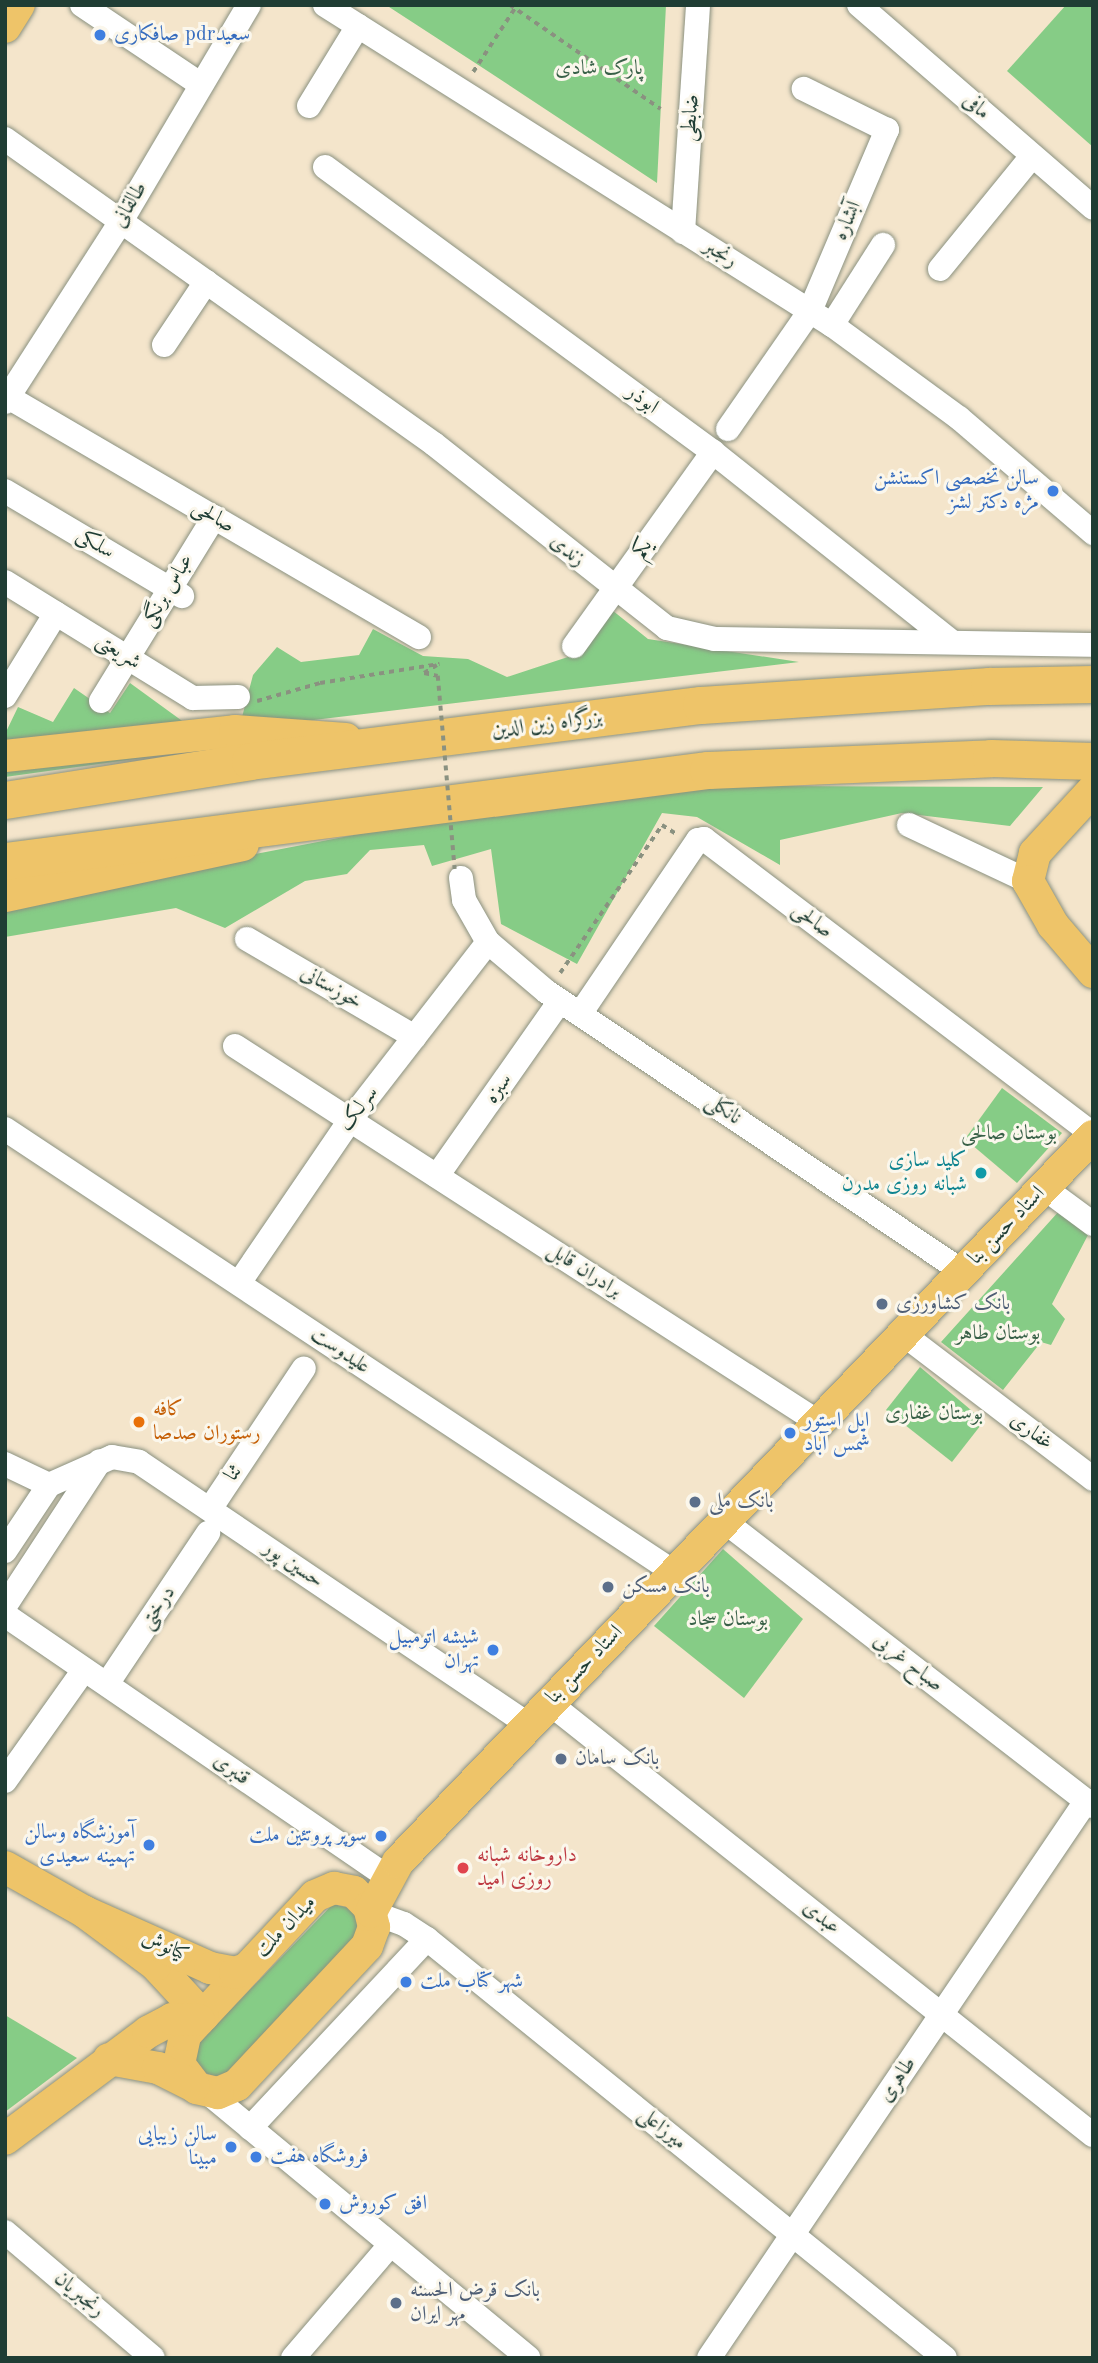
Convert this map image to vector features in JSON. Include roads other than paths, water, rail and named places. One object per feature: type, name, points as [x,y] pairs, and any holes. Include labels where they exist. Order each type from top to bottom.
[{"type":"highway","name":"بزرگراه زین الدین","points":[[5,800],[250,761],[702,705],[989,686],[1093,684]]},
{"type":"highway","points":[[5,861],[417,805],[708,770],[991,758],[1093,761]]},
{"type":"main road","points":[[5,27],[19,5]]},
{"type":"main road","points":[[5,756],[235,731],[407,743]]},
{"type":"main road","points":[[1093,790],[1078,818],[1035,853],[1028,881],[1053,925],[1093,972]]},
{"type":"main road","points":[[5,896],[417,805]]},
{"type":"main road","name":"استاد حسن بنا","points":[[388,1866],[675,1573],[1093,1135]]},
{"type":"main road","points":[[328,1889],[388,1866]]},
{"type":"main road","points":[[109,2059],[158,2068],[202,2090],[237,2085],[367,1946],[374,1927],[371,1912],[388,1866]]},
{"type":"main road","name":"کیانوش","points":[[5,1867],[85,1912],[210,1968],[235,1973],[246,1969]]},
{"type":"main road","name":"میدان ملت","points":[[202,2090],[183,2074],[178,2054],[185,2035],[310,1900],[328,1889],[354,1892],[371,1912]]},
{"type":"main road","name":"کیانوش","points":[[85,1912],[156,1965],[201,2018]]},
{"type":"main road","points":[[5,2139],[109,2059],[165,2022],[201,2018]]},
{"type":"street","points":[[82,5],[200,85]]},
{"type":"street","name":"طالقانی","points":[[7,399],[120,223],[249,5]]},
{"type":"street","name":"رنجبر","points":[[325,5],[832,325],[959,418],[1093,533]]},
{"type":"street","name":"ضابطی","points":[[683,232],[698,5]]},
{"type":"street","name":"مافی","points":[[859,5],[1093,208]]},
{"type":"street","points":[[309,106],[358,26]]},
{"type":"street","name":"آبشاره","points":[[804,89],[887,130],[810,311]]},
{"type":"street","name":"زندی","points":[[5,139],[434,444],[667,628],[690,636],[873,644],[951,641],[1093,645]]},
{"type":"street","points":[[940,269],[1032,156]]},
{"type":"street","name":"ابوذر","points":[[325,167],[713,452],[951,641]]},
{"type":"street","points":[[832,325],[883,245]]},
{"type":"street","points":[[164,345],[206,282]]},
{"type":"street","points":[[728,429],[810,311]]},
{"type":"street","name":"صالحی","points":[[7,399],[419,637]]},
{"type":"street","name":"یکم","points":[[574,646],[713,452]]},
{"type":"street","name":"سلکی","points":[[5,491],[177,593]]},
{"type":"street","name":"عباس برنگی","points":[[101,701],[127,658],[177,593],[214,517]]},
{"type":"street","name":"شریعتی","points":[[5,582],[193,698],[238,697]]},
{"type":"street","points":[[5,696],[56,613]]},
{"type":"street","points":[[909,825],[1028,881]]},
{"type":"street","name":"صالحی","points":[[562,1002],[694,846],[704,839],[1093,1135]]},
{"type":"street","name":"نانکلی","points":[[458,874],[464,900],[488,942],[562,1002],[962,1272]]},
{"type":"street","name":"خوزستانی","points":[[247,939],[415,1037]]},
{"type":"street","name":"سرلک","points":[[239,1283],[350,1120],[488,942]]},
{"type":"street","name":"سبزه","points":[[437,1176],[562,1002]]},
{"type":"street","name":"برادران قابل","points":[[235,1046],[818,1422]]},
{"type":"street","name":"علیدوست","points":[[5,1129],[675,1573]]},
{"type":"street","points":[[1043,1187],[1093,1224]]},
{"type":"street","name":"غفاری","points":[[903,1334],[1093,1479]]},
{"type":"street","name":"ثنا","points":[[209,1521],[304,1368]]},
{"type":"street","name":"حسین پور","points":[[49,1485],[100,1460],[112,1457],[139,1462],[209,1521],[537,1713]]},
{"type":"street","points":[[5,1606],[100,1460]]},
{"type":"street","points":[[5,1464],[49,1485],[5,1551]]},
{"type":"street","name":"درختی","points":[[107,1684],[209,1521]]},
{"type":"street","name":"صباح غربی","points":[[724,1521],[1089,1803]]},
{"type":"street","name":"قنبری","points":[[5,1615],[84,1670],[388,1866]]},
{"type":"street","points":[[5,1781],[84,1670]]},
{"type":"street","name":"عبدی","points":[[537,1713],[943,2015],[1093,2135]]},
{"type":"street","name":"طاهری","points":[[709,2358],[1089,1803]]},
{"type":"street","name":"میرزاعلی","points":[[371,1912],[404,1924],[427,1939],[945,2358]]},
{"type":"street","points":[[250,2128],[427,1939]]},
{"type":"street","points":[[202,2090],[528,2358]]},
{"type":"street","name":"رنجبریان","points":[[5,2232],[153,2358]]},
{"type":"street","points":[[293,2358],[391,2244]]},
{"type":"place","name":"صافکاری pdrسعید","points":[[100,35]]},
{"type":"place","name":"سالن تخصصی اکستنشن مژه دکتر لشز","points":[[1053,491]]},
{"type":"place","name":"کلید سازی شبانه روزی مدرن","points":[[981,1173]]},
{"type":"place","name":"بانک کشاورزی","points":[[882,1304]]},
{"type":"place","name":"کافه رستوران صدصا","points":[[139,1422]]},
{"type":"place","name":"اپل استور شمس آباد","points":[[790,1433]]},
{"type":"place","name":"بانک ملی","points":[[695,1502]]},
{"type":"place","name":"بانک مسکن","points":[[608,1587]]},
{"type":"place","name":"شیشه اتومبیل تهران","points":[[493,1650]]},
{"type":"place","name":"بانک سامان","points":[[561,1759]]},
{"type":"place","name":"سوپر پروتئین ملت","points":[[381,1836]]},
{"type":"place","name":"آموزشگاه وسالن تهمینه سعیدی","points":[[149,1845]]},
{"type":"place","name":"داروخانه شبانه روزی امید","points":[[463,1868]]},
{"type":"place","name":"شهر کتاب ملت","points":[[406,1982]]},
{"type":"place","name":"سالن زیبایی مبینا","points":[[231,2147]]},
{"type":"place","name":"فروشگاه هفت","points":[[256,2157]]},
{"type":"place","name":"افق کوروش","points":[[325,2204]]},
{"type":"place","name":"بانک قرض الحسنه مهر ایران","points":[[396,2303]]},
{"type":"park label","name":"پارک شادی","points":[[599,69]]},
{"type":"park label","name":"بوستان صالحی","points":[[1009,1134]]},
{"type":"park label","name":"بوستان طاهر","points":[[998,1334]]},
{"type":"park label","name":"بوستان غفاری","points":[[934,1414]]},
{"type":"park label","name":"بوستان سجاد","points":[[728,1620]]}]
